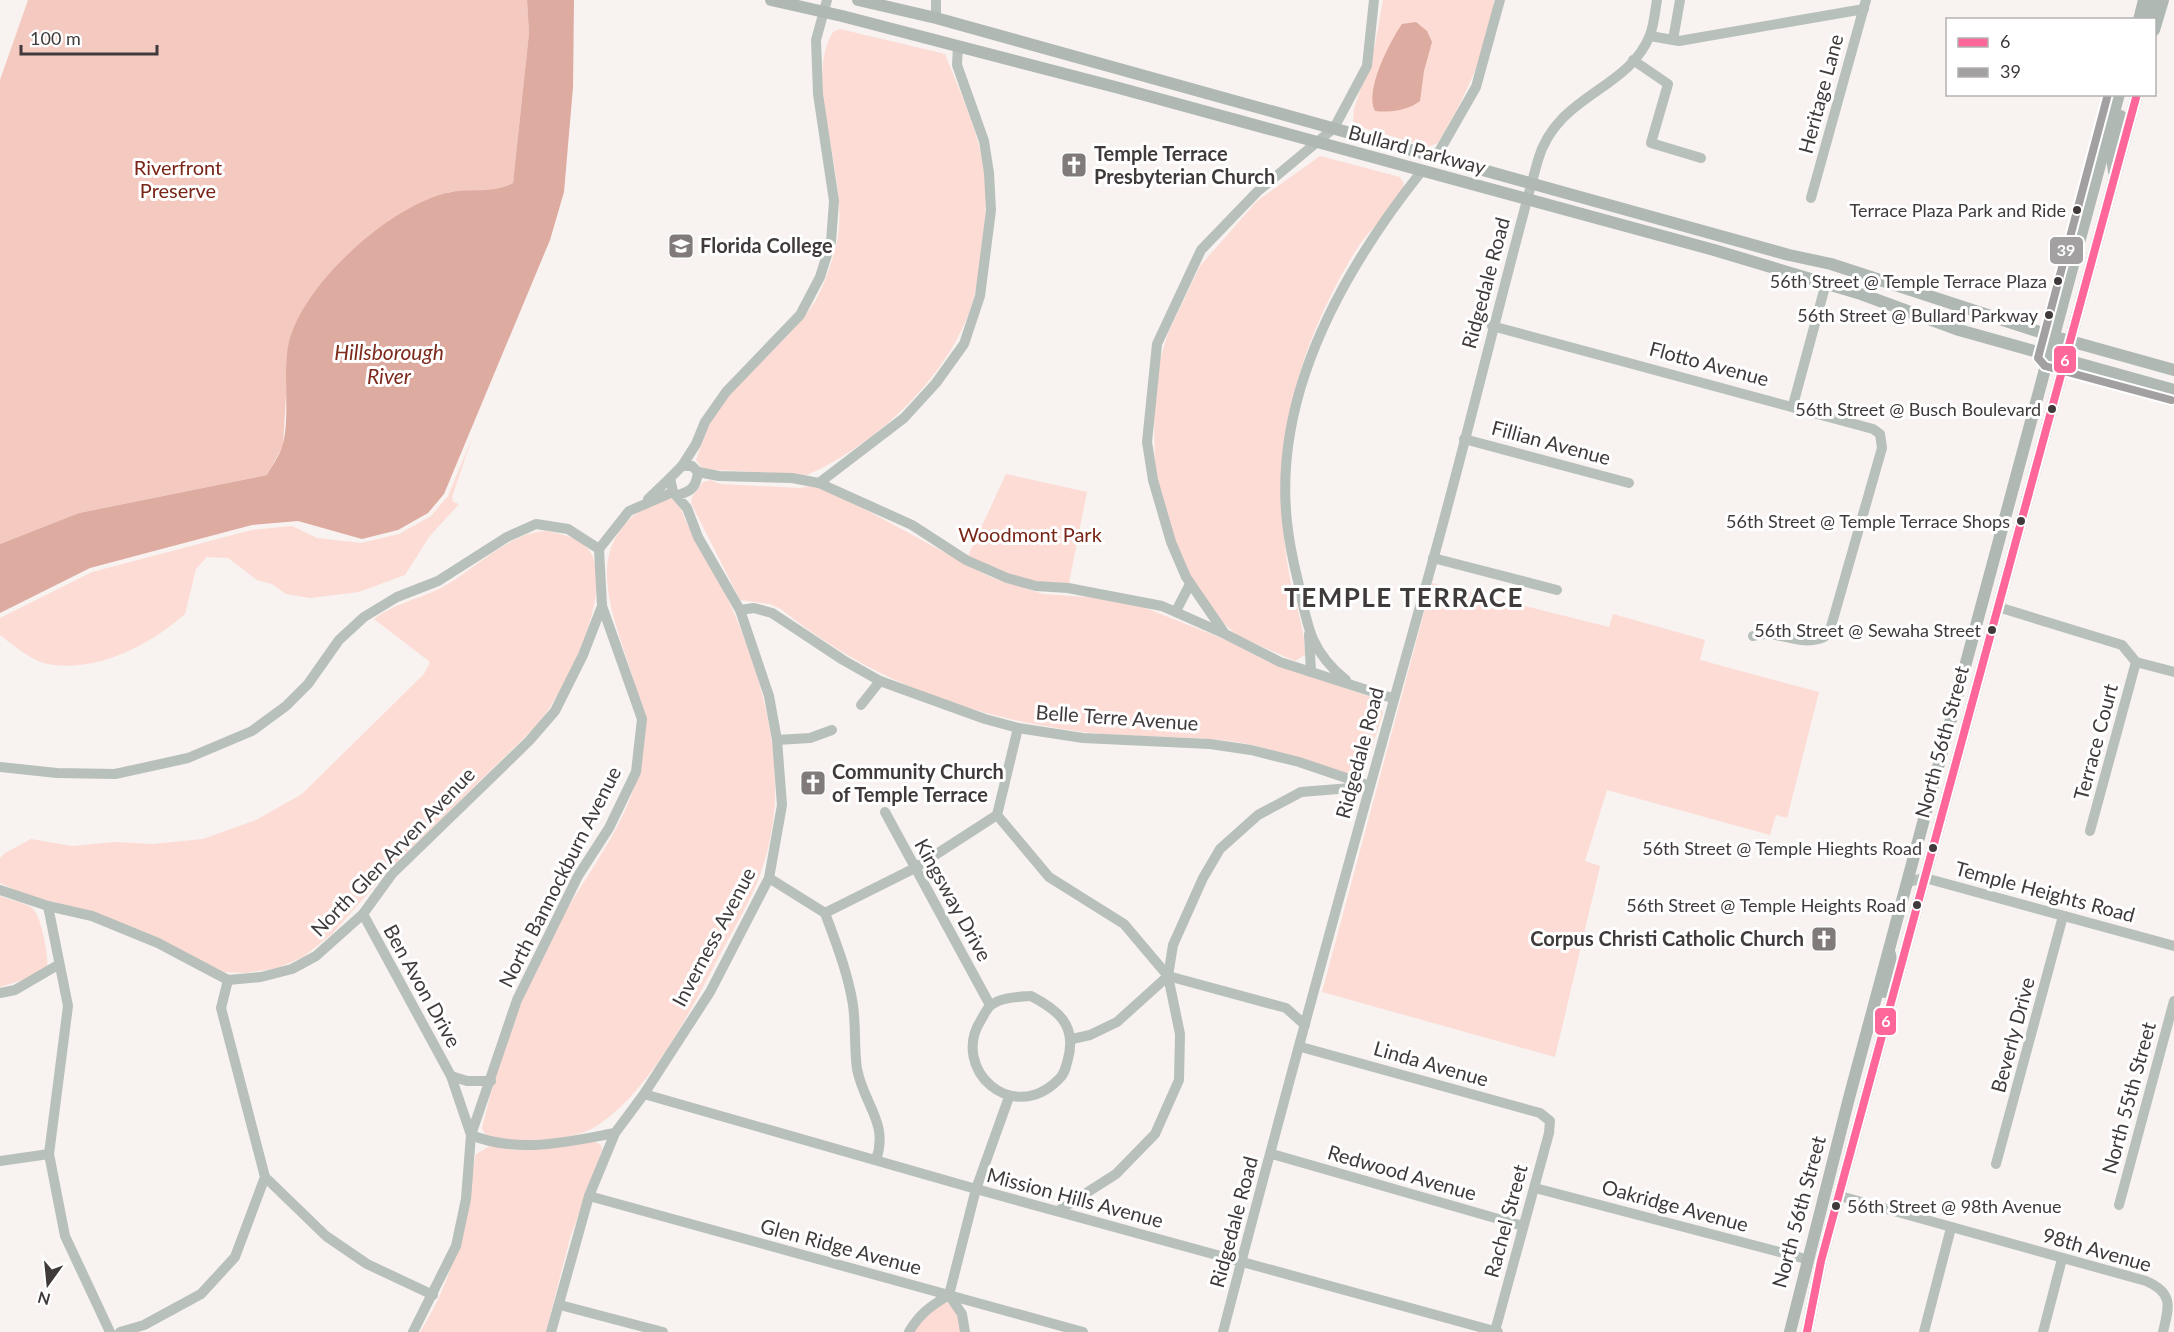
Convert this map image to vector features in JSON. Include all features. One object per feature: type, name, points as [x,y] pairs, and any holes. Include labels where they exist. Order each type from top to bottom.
[{"type":"main road","name":"Bullard Parkway","points":[[771,0],[825,6],[958,46],[1826,283],[1934,322],[2065,361],[2174,390]]},
{"type":"main road","name":"Bullard Parkway","points":[[858,0],[936,18],[1789,255],[1831,264],[2071,342],[2174,370]]},
{"type":"main road","points":[[2140,18],[2144,0]]},
{"type":"main road","points":[[2149,18],[2153,0]]},
{"type":"main road","points":[[2156,23],[2163,0]]},
{"type":"main road","name":"North 56th Street","points":[[1790,1332],[1806,1259],[1888,950],[2118,96]]},
{"type":"main road","points":[[2116,175],[2111,167],[2112,157],[2124,106],[2124,96]]},
{"type":"main road","name":"North 56th Street","points":[[1807,1332],[1821,1261],[1866,1102],[2136,96]]},
{"type":"main road","points":[[1998,607],[1994,605],[1993,592],[2007,534],[2004,518]]},
{"type":"main road","points":[[1978,616],[1984,624],[1980,678]]},
{"type":"main road","points":[[1945,804],[1943,788],[1956,738],[1948,727]]},
{"type":"main road","points":[[1888,950],[1893,959],[1892,969],[1882,1006],[1888,1018]]},
{"type":"main road","points":[[1849,1098],[1866,1102]]},
{"type":"main road","points":[[1824,1192],[1840,1196]]},
{"type":"street","points":[[936,0],[936,18]]},
{"type":"street","points":[[1225,634],[1190,584],[1171,542],[1153,480],[1148,442],[1157,344],[1201,250],[1257,192],[1334,128],[1367,66],[1374,0]]},
{"type":"street","points":[[1436,157],[1476,87],[1500,0]]},
{"type":"street","points":[[1657,0],[1650,36],[1679,41],[1865,4]]},
{"type":"street","points":[[1673,40],[1680,0]]},
{"type":"street","name":"Heritage Lane","points":[[1811,198],[1865,4]]},
{"type":"street","points":[[687,508],[696,444],[705,422],[726,392],[800,315],[820,277],[831,242],[834,201],[818,94],[816,40],[825,6]]},
{"type":"street","name":"Ridgedale Road","points":[[1223,1332],[1301,1047],[1392,698],[1433,558],[1492,326],[1546,139],[1566,111],[1611,81],[1634,60],[1650,36]]},
{"type":"street","points":[[819,483],[904,418],[936,383],[964,344],[980,296],[991,210],[989,173],[984,141],[957,66],[958,46]]},
{"type":"street","points":[[1634,60],[1668,84],[1651,143],[1701,158]]},
{"type":"street","points":[[1311,672],[1309,634],[1286,521],[1286,467],[1302,383],[1317,343],[1356,266],[1421,172]]},
{"type":"street","points":[[1793,405],[1826,283]]},
{"type":"street","name":"Flotto Avenue","points":[[1492,326],[1793,405],[1873,429],[1880,434],[1882,448],[1830,630],[1824,637],[1804,642],[1766,632],[1753,636]]},
{"type":"street","name":"Fillian Avenue","points":[[1464,439],[1629,483]]},
{"type":"street","points":[[0,767],[57,773],[115,774],[188,758],[252,731],[286,706],[308,684],[339,640],[364,617],[397,597],[438,581],[507,537],[536,524],[568,529],[599,549],[629,511],[643,503],[676,493],[692,476]]},
{"type":"street","points":[[643,503],[670,478],[692,476],[792,478],[819,483],[912,525],[966,560],[1007,578],[1036,586],[1068,588],[1115,596],[1176,611],[1280,662],[1392,698]]},
{"type":"street","points":[[670,478],[676,493]]},
{"type":"street","name":"Inverness Avenue","points":[[551,1332],[589,1196],[615,1133],[644,1094],[710,992],[769,878],[782,805],[777,740],[769,696],[740,610],[698,537],[687,508],[676,493]]},
{"type":"street","name":"North Glen Arven Avenue","points":[[228,980],[261,977],[292,969],[316,956],[363,914],[392,874],[529,741],[555,711],[583,655],[602,606],[599,549]]},
{"type":"street","points":[[1433,558],[1557,590]]},
{"type":"street","points":[[1176,611],[1190,584]]},
{"type":"street","name":"North Bannockburn Avenue","points":[[413,1332],[456,1246],[466,1198],[471,1135],[517,1000],[578,876],[609,828],[636,772],[642,719],[602,606]]},
{"type":"street","name":"Terrace Court","points":[[1998,607],[2122,645],[2136,662],[2174,672]]},
{"type":"street","name":"Belle Terre Avenue","points":[[740,610],[754,608],[772,612],[843,660],[880,681],[977,717],[1018,728],[1083,738],[1210,744],[1251,750],[1299,762],[1370,786]]},
{"type":"street","points":[[1309,634],[1332,669],[1352,685]]},
{"type":"street","name":"Terrace Court","points":[[2090,831],[2136,662]]},
{"type":"street","points":[[861,705],[880,681]]},
{"type":"street","points":[[825,913],[915,868],[997,815],[1018,728]]},
{"type":"street","points":[[777,740],[810,738],[832,730]]},
{"type":"street","points":[[1058,1211],[1116,1174],[1155,1134],[1179,1080],[1180,1034],[1168,976],[1173,945],[1203,879],[1220,849],[1258,814],[1301,792],[1370,786]]},
{"type":"street","name":"Kingsway Drive","points":[[885,812],[990,1005]]},
{"type":"street","points":[[997,815],[1049,877],[1124,924],[1168,976],[1286,1008],[1305,1025]]},
{"type":"street","points":[[769,878],[825,913],[847,974],[853,1007],[857,1068],[880,1131],[881,1144],[876,1160]]},
{"type":"street","name":"Temple Heights Road","points":[[1907,882],[1925,878],[2174,946]]},
{"type":"street","points":[[0,890],[48,906],[92,916],[136,934],[228,980],[221,1008],[265,1177],[326,1236],[367,1264],[433,1295]]},
{"type":"street","points":[[48,906],[68,1006],[49,1154],[65,1236],[110,1332]]},
{"type":"street","name":"Ben Avon Drive","points":[[363,914],[451,1076],[471,1135]]},
{"type":"street","name":"Beverly Drive","points":[[1996,1164],[2063,916]]},
{"type":"street","points":[[0,993],[15,990],[58,965]]},
{"type":"street","points":[[1072,1039],[1090,1035],[1117,1022],[1168,976]]},
{"type":"street","points":[[1031,996],[1053,1008],[1063,1019],[1072,1039],[1064,1075],[1035,1097],[1009,1097],[986,1082],[975,1064],[973,1043],[978,1025],[990,1005],[1008,998],[1031,996]]},
{"type":"street","name":"North 55th Street","points":[[2119,1205],[2174,1001]]},
{"type":"street","name":"Linda Avenue","points":[[1301,1047],[1540,1113],[1550,1121]]},
{"type":"street","name":"Ben Avon Drive","points":[[451,1076],[467,1081],[491,1081]]},
{"type":"street","name":"Mission Hills Avenue","points":[[644,1094],[976,1189],[1497,1332]]},
{"type":"street","points":[[909,1332],[916,1319],[929,1307],[949,1295],[976,1189],[1009,1097]]},
{"type":"street","name":"Rachel Street","points":[[1497,1332],[1550,1121]]},
{"type":"street","points":[[471,1135],[490,1143],[514,1146],[546,1145],[615,1133]]},
{"type":"street","points":[[0,1161],[49,1154]]},
{"type":"street","name":"Redwood Avenue","points":[[1272,1154],[1523,1227]]},
{"type":"street","points":[[120,1332],[144,1325],[201,1294],[235,1257],[265,1177]]},
{"type":"street","name":"Oakridge Avenue","points":[[1535,1188],[1806,1259]]},
{"type":"street","name":"Glen Ridge Avenue","points":[[589,1196],[1083,1332]]},
{"type":"street","name":"98th Avenue","points":[[1840,1196],[2156,1285],[2167,1296],[2169,1309],[2163,1332]]},
{"type":"street","points":[[1924,1332],[1951,1228]]},
{"type":"street","points":[[2043,1332],[2062,1259]]},
{"type":"street","points":[[949,1295],[962,1314],[965,1332]]},
{"type":"street","points":[[560,1305],[663,1332]]},
{"type":"green space","name":"Riverfront Preserve","points":[[28,0],[527,0],[529,33],[513,183],[498,190],[448,192],[289,342],[283,446],[267,475],[79,513],[0,544],[0,80]]},
{"type":"green space","points":[[1383,0],[1494,0],[1486,38],[1466,92],[1438,143],[1428,147],[1360,127],[1353,121],[1354,109],[1375,45]]},
{"type":"green space","points":[[840,29],[945,54],[973,126],[985,179],[984,225],[974,297],[964,325],[931,378],[909,403],[860,445],[807,475],[703,469],[696,460],[713,417],[734,388],[810,309],[831,263],[839,221],[838,193],[824,106],[822,78],[825,54],[833,32]]},
{"type":"green space","points":[[1320,156],[1400,177],[1404,184],[1396,201],[1363,240],[1330,297],[1305,358],[1289,418],[1284,449],[1282,511],[1289,574],[1305,645],[1305,655],[1295,661],[1238,636],[1213,614],[1194,583],[1177,547],[1155,469],[1154,417],[1160,360],[1168,333],[1200,266],[1257,201]]},
{"type":"green space","points":[[472,438],[452,497],[453,502],[459,504],[429,537],[405,575],[359,592],[310,598],[286,594],[272,584],[257,580],[228,558],[207,557],[196,569],[185,614],[156,636],[121,654],[85,664],[66,666],[48,664],[29,656],[0,635],[0,618],[92,572],[252,530],[292,526],[317,538],[361,543],[399,534],[431,516],[448,496]]},
{"type":"green space","name":"Woodmont Park","points":[[1006,474],[1087,492],[1068,588],[1036,586],[966,560]]},
{"type":"green space","points":[[711,480],[720,484],[800,488],[810,486],[831,491],[990,577],[1043,594],[1101,598],[1143,607],[1226,640],[1267,661],[1377,699],[1383,713],[1365,769],[1354,775],[1266,748],[1236,742],[1200,738],[1110,735],[1049,727],[967,707],[927,694],[851,657],[815,635],[781,609],[770,604],[740,600],[691,503],[692,497],[703,482]]},
{"type":"green space","points":[[666,496],[677,498],[689,528],[720,582],[745,641],[762,693],[775,773],[774,816],[766,855],[751,896],[684,1021],[652,1070],[615,1112],[595,1127],[572,1136],[524,1141],[495,1138],[485,1134],[482,1128],[496,1076],[522,1000],[556,928],[619,823],[637,777],[644,741],[645,718],[611,606],[607,580],[609,556],[618,534],[636,514]]},
{"type":"green space","points":[[547,531],[580,542],[589,550],[596,567],[596,589],[592,614],[584,640],[560,690],[537,725],[386,873],[332,934],[303,957],[278,968],[245,973],[224,972],[145,932],[84,910],[24,894],[0,883],[0,858],[31,839],[72,846],[116,842],[153,844],[203,839],[256,820],[302,794],[424,674],[430,662],[374,619],[397,606],[450,583],[490,554],[518,538]]},
{"type":"green space","points":[[1432,583],[1609,627],[1613,614],[1705,640],[1700,660],[1819,692],[1787,818],[1776,815],[1770,835],[1607,790],[1585,861],[1600,866],[1555,1057],[1322,992]]},
{"type":"green space","points":[[0,896],[25,904],[35,912],[46,945],[47,967],[26,979],[0,987]]},
{"type":"green space","points":[[594,1141],[601,1145],[602,1150],[570,1238],[546,1332],[420,1332],[433,1309],[451,1267],[476,1154],[490,1146],[517,1150],[552,1148]]},
{"type":"green space","points":[[944,1302],[949,1303],[958,1315],[962,1332],[914,1332],[919,1322]]},
{"type":"water","name":"Hillsborough River","points":[[527,0],[574,0],[573,87],[564,192],[550,240],[444,494],[428,513],[398,530],[362,539],[298,521],[252,525],[90,568],[0,613],[0,544],[79,513],[267,475],[281,450],[285,436],[286,367],[289,342],[298,319],[330,273],[375,231],[423,201],[446,193],[496,189],[513,183],[529,33]]},
{"type":"water","points":[[1416,22],[1427,31],[1432,42],[1424,71],[1420,101],[1399,110],[1375,111],[1373,91],[1385,54],[1402,24]]},
{"type":"transit line","name":"39","points":[[2107,96],[2038,358],[2045,366],[2171,400]]},
{"type":"transit line","name":"6","points":[[1807,1332],[1821,1261],[2136,96]]},
{"type":"place","name":"Temple Terrace Presbyterian Church","points":[[1074,165]]},
{"type":"place","name":"Terrace Plaza Park and Ride","points":[[2077,210]]},
{"type":"place","name":"Florida College","points":[[681,246]]},
{"type":"place","name":"56th Street @ Temple Terrace Plaza","points":[[2058,281]]},
{"type":"place","name":"56th Street @ Bullard Parkway","points":[[2049,315]]},
{"type":"place","name":"56th Street @ Busch Boulevard","points":[[2052,409]]},
{"type":"place","name":"56th Street @ Temple Terrace Shops","points":[[2021,521]]},
{"type":"place","name":"56th Street @ Sewaha Street","points":[[1992,630]]},
{"type":"place","name":"Community Church of Temple Terrace","points":[[813,783]]},
{"type":"place","name":"56th Street @ Temple Hieghts Road","points":[[1933,848]]},
{"type":"place","name":"56th Street @ Temple Heights Road","points":[[1917,905]]},
{"type":"place","name":"Corpus Christi Catholic Church","points":[[1824,939]]},
{"type":"place","name":"56th Street @ 98th Avenue","points":[[1836,1206]]},
{"type":"district","name":"TEMPLE TERRACE","points":[[1404,598]]}]
